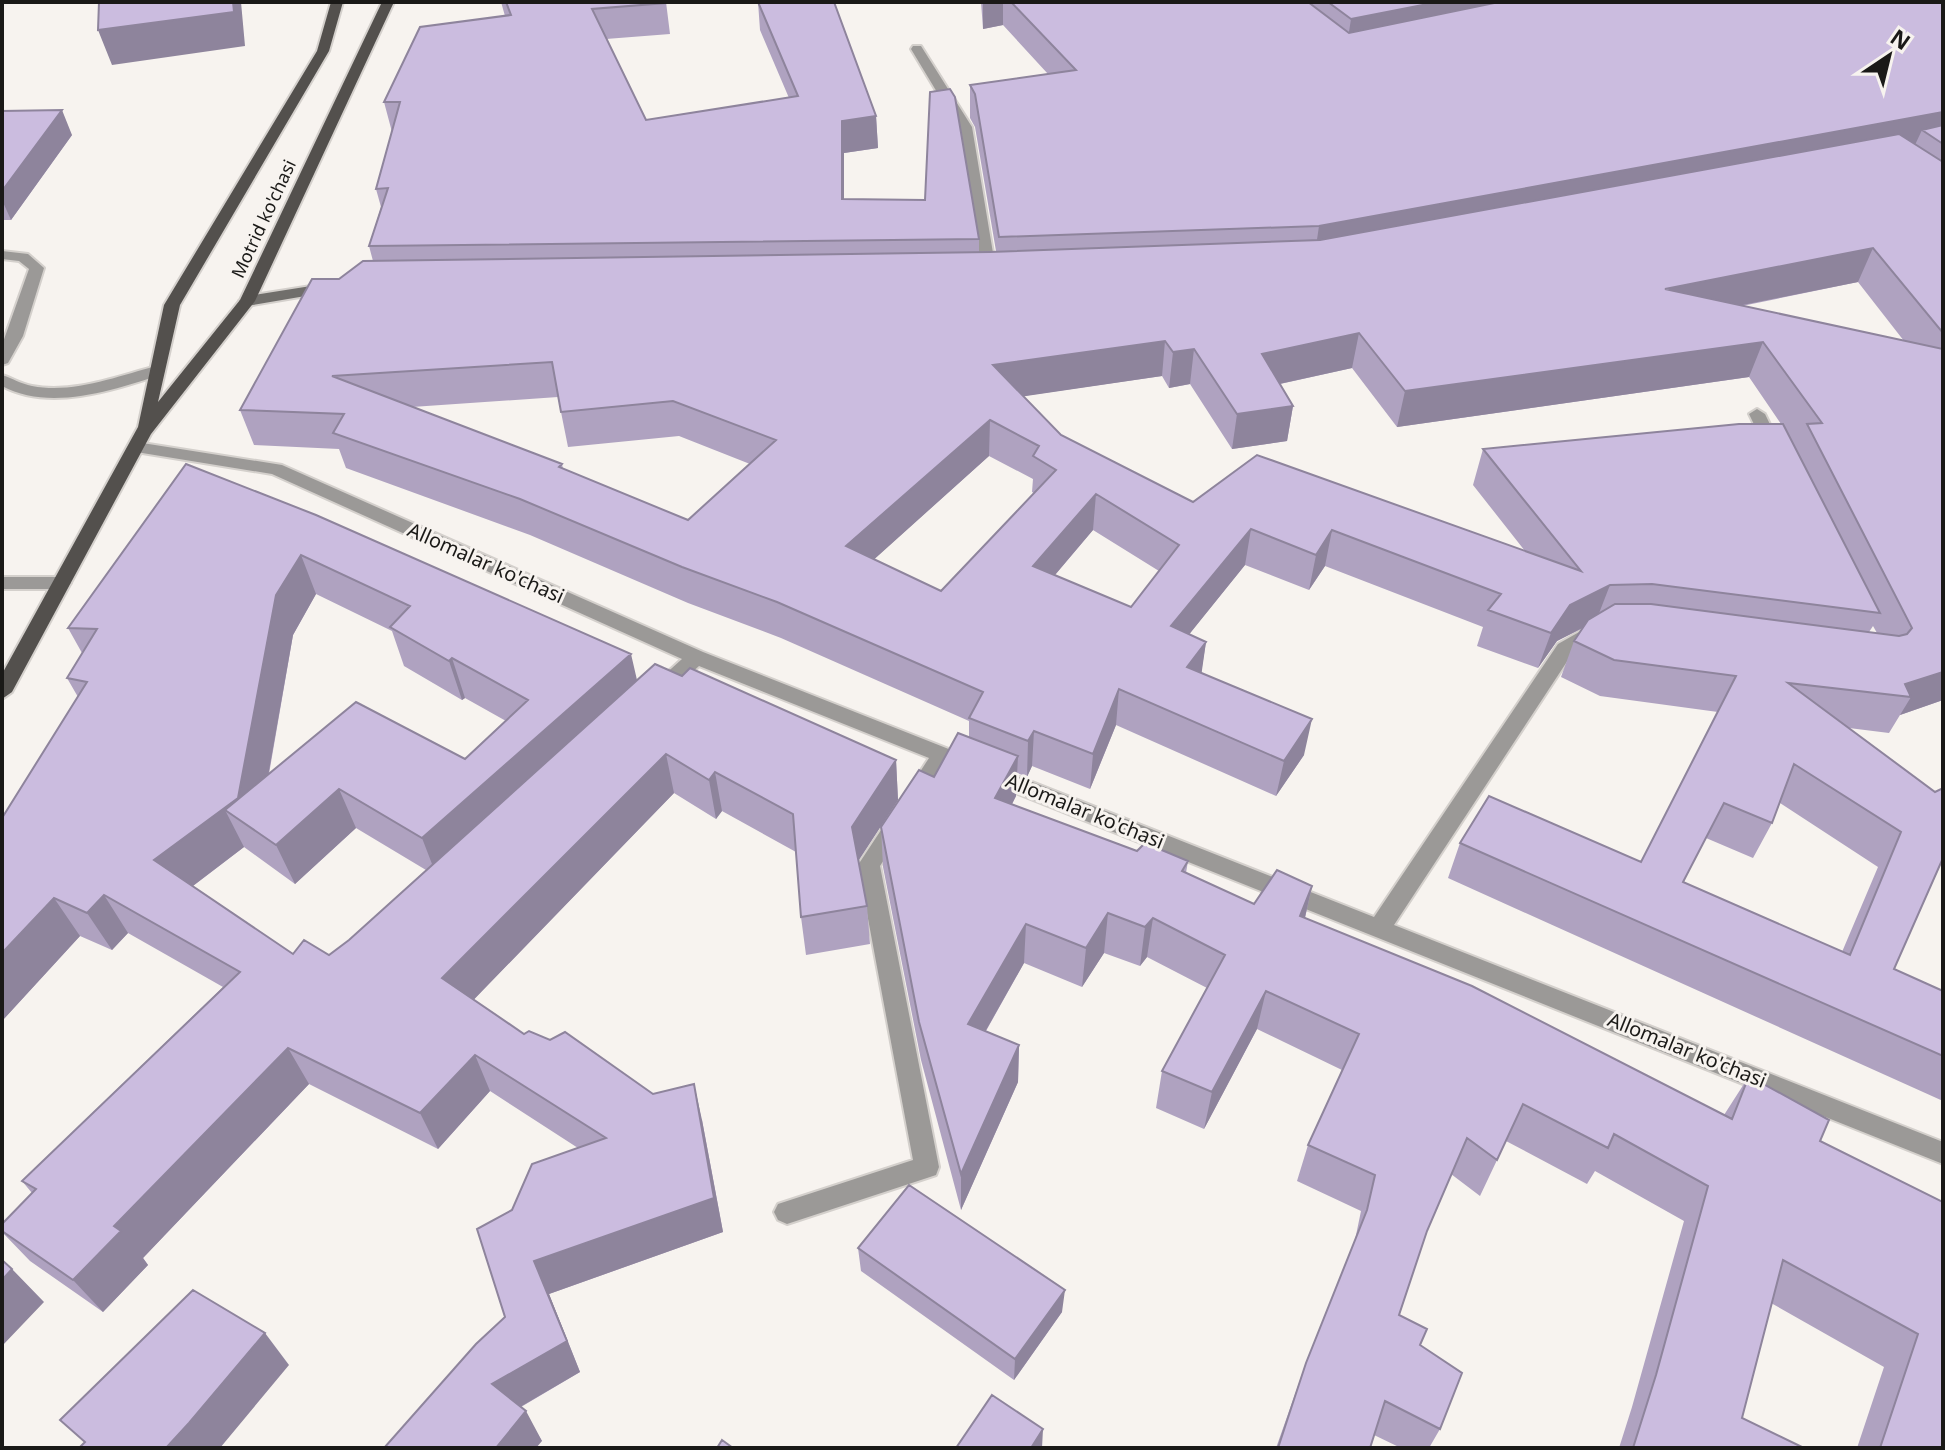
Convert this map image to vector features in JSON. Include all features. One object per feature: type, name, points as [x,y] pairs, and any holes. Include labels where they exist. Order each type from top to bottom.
[{"type":"main road","name":"Motrid ko'chasi","points":[[140,440],[172,305],[323,51],[337,2]]},
{"type":"main road","name":"Motrid ko'chasi","points":[[2,692],[140,440],[247,301],[388,2]]},
{"type":"street","points":[[917,49],[965,127],[990,278]]},
{"type":"street","points":[[2,255],[23,257],[37,268],[15,336],[2,360]]},
{"type":"street","points":[[247,301],[341,288]]},
{"type":"street","points":[[2,380],[15,390],[87,392],[157,371]]},
{"type":"street","points":[[1757,414],[1784,469]]},
{"type":"street","name":"Allomalar ko'chasi","points":[[140,440],[276,469],[696,657],[1943,1153]]},
{"type":"street","points":[[2,583],[62,583]]},
{"type":"street","points":[[1380,927],[1565,649],[1596,631],[1609,631]]},
{"type":"street","points":[[638,711],[696,657]]},
{"type":"street","points":[[787,1212],[927,1167],[869,865],[942,754]]},
{"type":"building","points":[[99,2],[233,2],[234,12],[98,30]]},
{"type":"building","points":[[506,2],[666,2],[592,9],[646,120],[798,96],[758,2],[834,2],[876,116],[842,121],[842,199],[925,200],[930,92],[950,89],[955,97],[979,239],[369,246],[388,188],[376,189],[400,102],[384,102],[420,27],[511,15]]},
{"type":"building","points":[[1011,2],[1308,2],[1349,33],[1499,2],[1943,2],[1943,112],[1319,226],[999,237],[975,94],[970,85],[1076,70]]},
{"type":"building","points":[[1328,2],[1438,2],[1351,19]]},
{"type":"building","points":[[62,110],[2,191],[2,111]]},
{"type":"building","points":[[1943,125],[1943,144],[1922,130]]},
{"type":"building","points":[[1899,134],[1943,162],[1943,333],[1873,248],[1665,289],[1943,349],[1943,672],[1905,684],[1911,697],[1788,683],[1935,792],[1943,788],[1943,858],[1894,969],[1943,991],[1943,1056],[1460,843],[1489,796],[1641,862],[1736,676],[1614,660],[1574,641],[1588,620],[1615,604],[1651,604],[1899,636],[1907,634],[1912,628],[1807,424],[1822,423],[1763,342],[1405,391],[1359,333],[1262,354],[1293,406],[1237,414],[1194,349],[1173,352],[1165,341],[993,365],[1061,435],[1193,502],[1257,455],[1581,571],[1483,449],[1739,424],[1783,424],[1880,613],[1652,584],[1610,585],[1570,605],[1551,633],[1488,610],[1501,594],[1332,530],[1316,555],[1251,529],[1171,626],[1206,642],[1187,667],[1312,719],[1284,761],[1119,689],[1093,754],[1034,731],[1028,741],[969,718],[983,692],[777,602],[682,567],[520,499],[333,433],[344,414],[240,410],[312,279],[339,279],[363,261],[990,252],[1320,240]],"holes":[[[552,362],[561,412],[673,401],[776,440],[688,520],[559,467],[562,464],[332,376]],[[990,420],[1039,446],[1033,456],[1056,470],[941,591],[846,546]],[[1096,494],[1179,545],[1131,607],[1033,566]],[[1794,764],[1901,832],[1850,955],[1683,882],[1724,803],[1772,823]]]},
{"type":"building","points":[[186,464],[316,515],[631,654],[422,838],[339,789],[276,845],[225,810],[356,702],[465,759],[528,700],[452,658],[449,661],[390,627],[410,606],[301,555],[276,595],[238,798],[154,860],[293,954],[304,940],[329,955],[349,940],[655,664],[682,676],[690,668],[896,760],[852,827],[867,906],[801,917],[793,814],[715,772],[709,780],[666,754],[442,978],[524,1034],[529,1031],[550,1040],[565,1032],[653,1094],[694,1084],[714,1198],[534,1261],[567,1341],[492,1384],[526,1411],[496,1448],[384,1448],[476,1344],[505,1317],[477,1229],[512,1210],[532,1164],[606,1138],[475,1055],[420,1113],[288,1048],[114,1226],[121,1231],[73,1280],[2,1231],[2,1224],[36,1189],[22,1181],[240,972],[104,895],[87,913],[54,898],[2,953],[2,818],[87,682],[67,678],[97,629],[68,628]]},
{"type":"building","points":[[958,733],[1018,756],[995,798],[1137,851],[1145,843],[1188,861],[1182,871],[1254,904],[1277,870],[1312,886],[1300,916],[1472,986],[1732,1119],[1749,1076],[1829,1120],[1820,1141],[1943,1202],[1943,1448],[1880,1448],[1918,1334],[1783,1260],[1742,1418],[1804,1448],[1633,1448],[1708,1186],[1614,1134],[1608,1148],[1523,1104],[1497,1160],[1467,1138],[1427,1231],[1399,1315],[1427,1329],[1420,1345],[1462,1373],[1440,1429],[1385,1401],[1370,1448],[1278,1448],[1306,1363],[1367,1210],[1375,1175],[1308,1145],[1359,1034],[1266,991],[1212,1092],[1162,1071],[1225,955],[1153,918],[1145,927],[1108,913],[1086,948],[1026,924],[968,1024],[1019,1045],[961,1174],[919,1022],[881,827],[919,770],[934,777]]},
{"type":"building","points":[[909,1185],[1065,1290],[1015,1359],[858,1248]]},
{"type":"building","points":[[2,1260],[12,1269],[2,1280]]},
{"type":"building","points":[[193,1290],[265,1333],[166,1448],[79,1448],[85,1442],[60,1420]]},
{"type":"building","points":[[992,1395],[1043,1429],[1031,1448],[956,1448]]},
{"type":"building","points":[[722,1440],[733,1448],[717,1448]]}]
